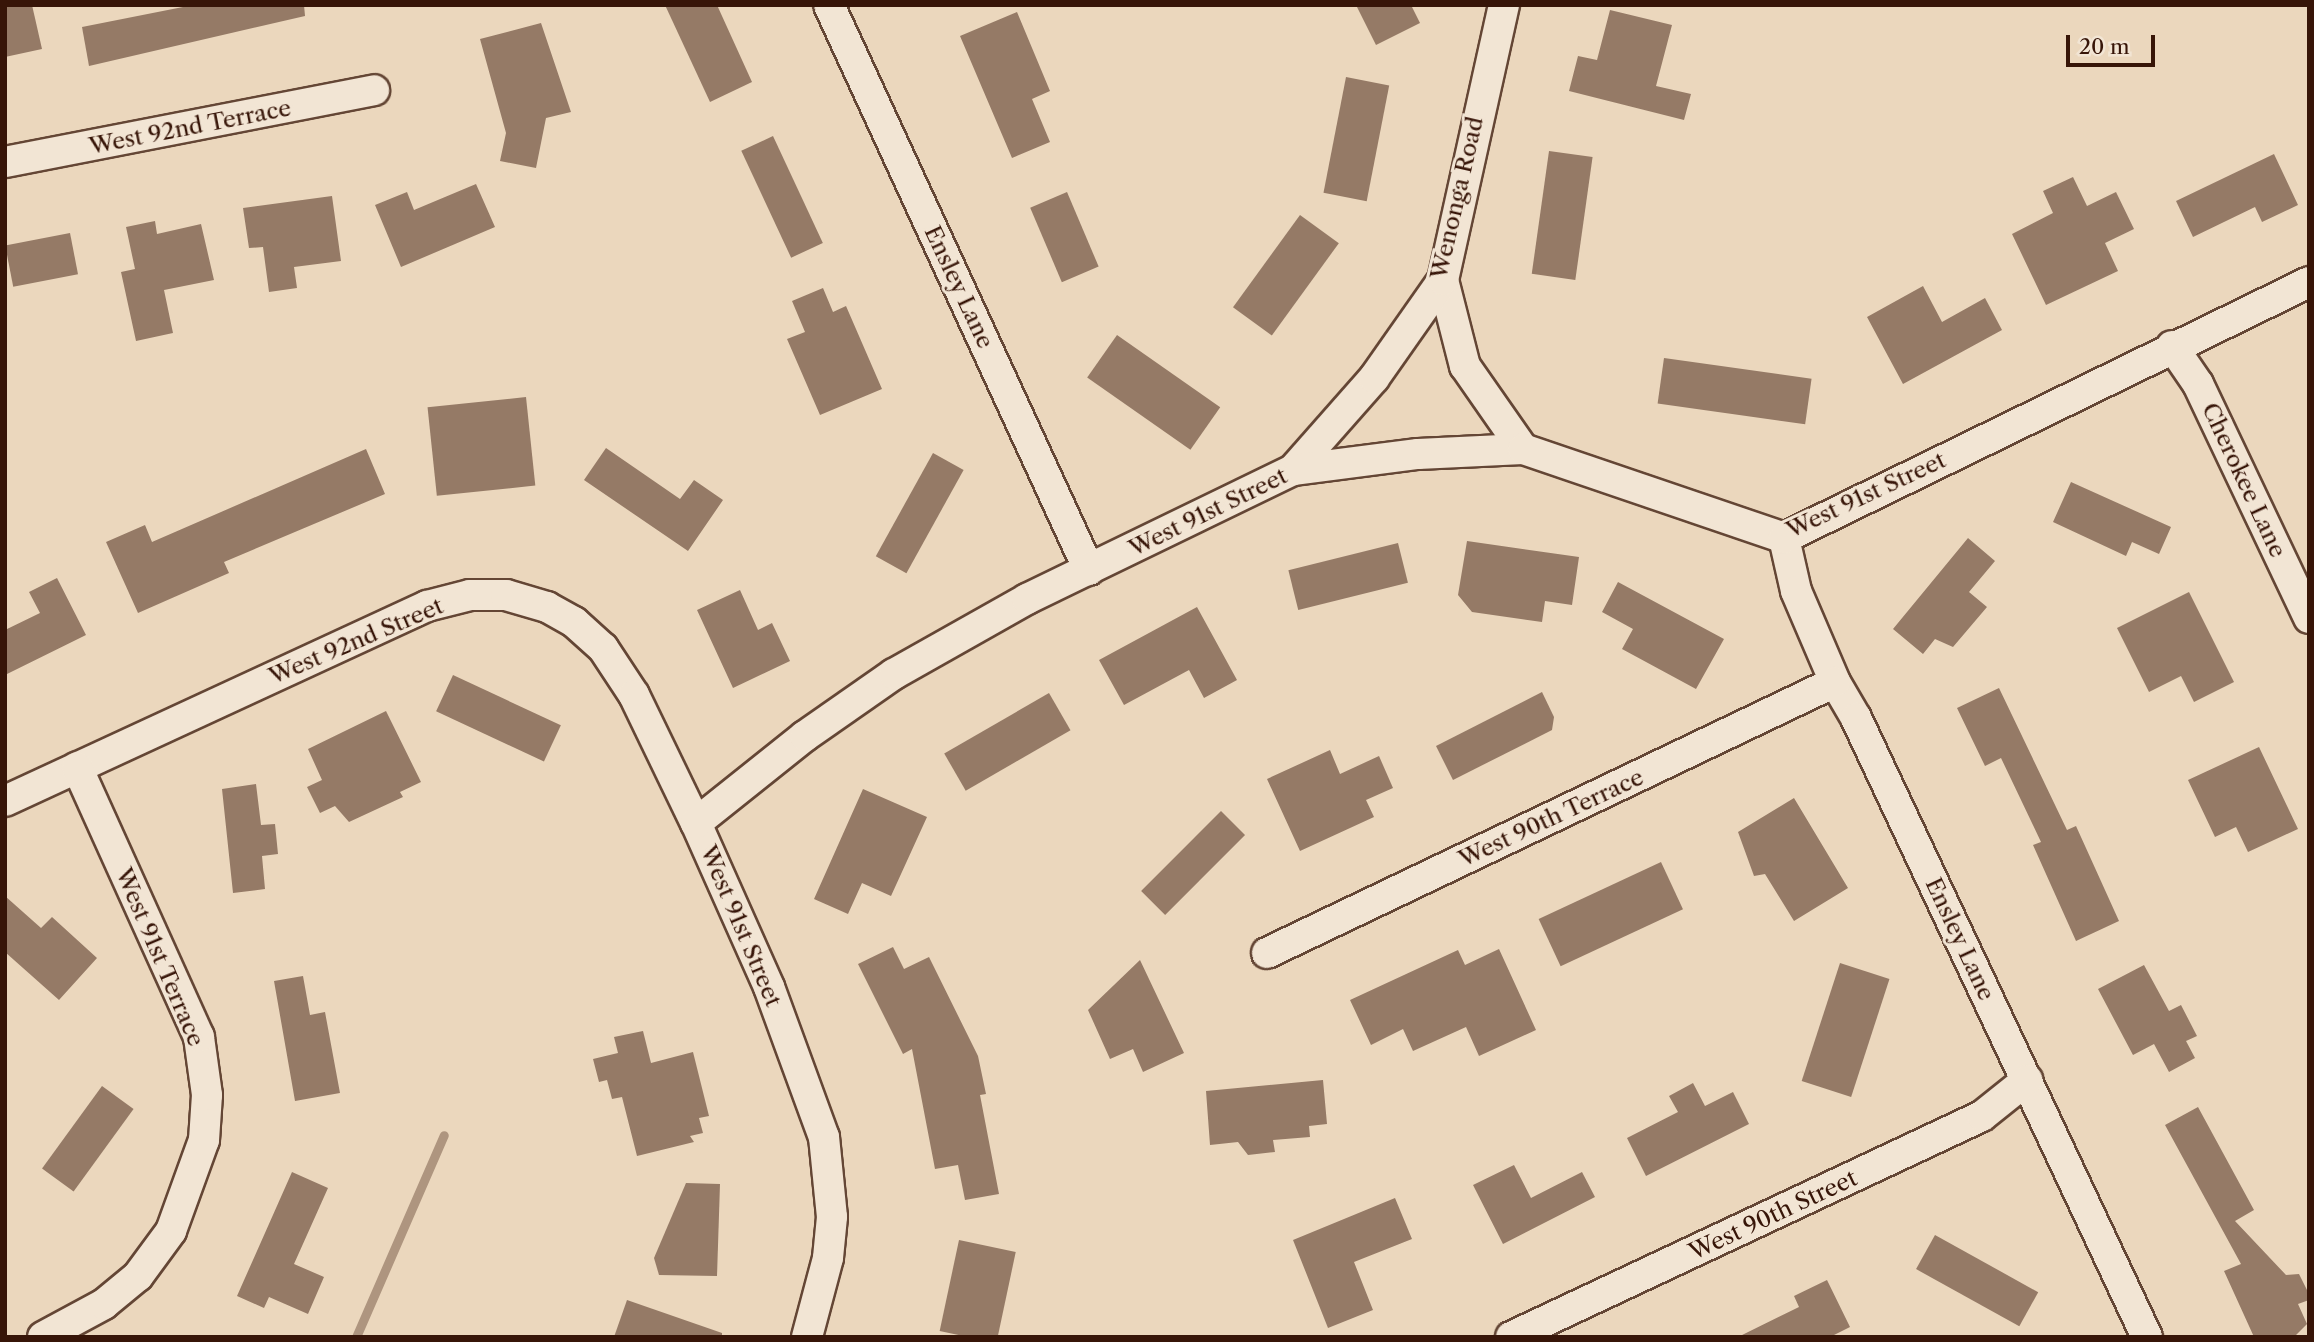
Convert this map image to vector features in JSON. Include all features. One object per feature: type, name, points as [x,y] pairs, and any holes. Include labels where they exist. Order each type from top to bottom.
[{"type":"street","name":"Ensley Lane","points":[[829,5],[1089,570]]},
{"type":"street","name":"Wenonga Road","points":[[1293,470],[1374,378],[1443,280],[1504,5]]},
{"type":"street","name":"West 92nd Terrace","points":[[5,162],[374,90]]},
{"type":"street","points":[[1443,280],[1465,366],[1523,449]]},
{"type":"street","name":"West 91st Street","points":[[807,1337],[828,1258],[831,1217],[824,1137],[769,987],[696,824],[806,736],[894,674],[972,628],[1293,470],[1418,454],[1523,449],[1784,538],[2172,346],[2309,282]]},
{"type":"street","name":"Cherokee Lane","points":[[2172,346],[2198,384],[2309,618]]},
{"type":"street","name":"Ensley Lane","points":[[1784,538],[1796,590],[1835,682],[1856,718],[2147,1337]]},
{"type":"street","name":"West 92nd Street","points":[[5,801],[427,606],[470,595],[506,595],[565,617],[603,648],[634,695],[696,824]]},
{"type":"street","name":"West 90th Terrace","points":[[1267,953],[1835,682]]},
{"type":"street","name":"West 91st Terrace","points":[[43,1337],[104,1304],[138,1276],[172,1231],[204,1140],[208,1095],[199,1037],[77,767]]},
{"type":"street","name":"West 90th Street","points":[[1511,1337],[1982,1115],[2026,1080]]},
{"type":"building","points":[[5,5],[32,5],[42,49],[5,57]]},
{"type":"building","points":[[193,5],[304,5],[305,16],[89,66],[82,27]]},
{"type":"building","points":[[665,5],[717,5],[752,82],[710,102]]},
{"type":"building","points":[[1356,5],[1411,5],[1420,23],[1376,45]]},
{"type":"building","points":[[1610,10],[1672,25],[1656,86],[1691,94],[1684,120],[1569,91],[1578,56],[1597,60]]},
{"type":"building","points":[[1017,12],[1050,91],[1032,99],[1050,142],[1012,158],[960,36]]},
{"type":"building","points":[[541,23],[571,112],[546,118],[536,168],[500,161],[506,133],[480,39]]},
{"type":"building","points":[[1346,77],[1389,85],[1367,201],[1323,193]]},
{"type":"building","points":[[773,136],[823,243],[791,258],[741,151]]},
{"type":"building","points":[[1549,151],[1593,157],[1575,280],[1532,274]]},
{"type":"building","points":[[2274,154],[2298,205],[2262,222],[2255,207],[2193,237],[2176,201]]},
{"type":"building","points":[[2073,177],[2087,206],[2116,192],[2134,229],[2105,243],[2118,271],[2046,305],[2012,234],[2053,213],[2043,191]]},
{"type":"building","points":[[476,184],[495,227],[401,267],[375,205],[407,192],[414,210]]},
{"type":"building","points":[[1067,192],[1099,267],[1062,282],[1030,208]]},
{"type":"building","points":[[332,196],[341,261],[294,267],[297,288],[269,292],[263,247],[249,248],[243,208]]},
{"type":"building","points":[[1300,215],[1339,243],[1272,335],[1233,307]]},
{"type":"building","points":[[155,221],[157,234],[201,224],[214,280],[164,290],[173,333],[136,341],[121,272],[135,269],[126,227]]},
{"type":"building","points":[[70,233],[78,274],[13,287],[5,246]]},
{"type":"building","points":[[1923,286],[1942,322],[1985,298],[2002,330],[1903,384],[1867,317]]},
{"type":"building","points":[[823,288],[833,312],[846,306],[882,389],[820,415],[787,339],[805,332],[792,301]]},
{"type":"building","points":[[1117,335],[1220,407],[1190,450],[1087,378]]},
{"type":"building","points":[[1664,358],[1812,379],[1805,424],[1658,404]]},
{"type":"building","points":[[526,397],[535,486],[437,496],[428,407]]},
{"type":"building","points":[[606,448],[680,499],[694,480],[723,500],[688,551],[584,480]]},
{"type":"building","points":[[366,449],[385,494],[224,562],[229,573],[138,613],[106,542],[145,525],[152,542]]},
{"type":"building","points":[[933,453],[964,470],[906,573],[876,556]]},
{"type":"building","points":[[2071,482],[2171,527],[2159,554],[2132,542],[2126,556],[2053,522]]},
{"type":"building","points":[[1968,538],[1995,561],[1969,592],[1987,607],[1953,647],[1935,639],[1923,654],[1893,629]]},
{"type":"building","points":[[1467,541],[1579,557],[1572,605],[1545,601],[1542,622],[1472,612],[1458,595]]},
{"type":"building","points":[[1398,543],[1408,583],[1298,610],[1288,570]]},
{"type":"building","points":[[57,578],[86,635],[5,675],[5,630],[40,613],[29,592]]},
{"type":"building","points":[[1618,582],[1724,639],[1696,689],[1622,649],[1633,629],[1602,612]]},
{"type":"building","points":[[740,590],[758,630],[772,623],[790,661],[733,688],[697,610]]},
{"type":"building","points":[[2189,592],[2234,682],[2194,702],[2181,676],[2149,692],[2117,628]]},
{"type":"building","points":[[1197,607],[1237,680],[1204,698],[1189,670],[1124,705],[1099,660]]},
{"type":"building","points":[[453,675],[561,725],[544,762],[436,711]]},
{"type":"building","points":[[1999,688],[2067,830],[2076,826],[2119,921],[2076,941],[2033,845],[2041,842],[2001,758],[1985,766],[1957,708]]},
{"type":"building","points":[[1542,692],[1554,717],[1552,730],[1453,780],[1436,746]]},
{"type":"building","points":[[1049,693],[1070,730],[966,791],[944,754]]},
{"type":"building","points":[[386,711],[421,782],[400,792],[403,797],[349,822],[335,806],[320,813],[307,787],[322,780],[308,749]]},
{"type":"building","points":[[2259,747],[2298,829],[2248,852],[2236,827],[2215,837],[2188,780]]},
{"type":"building","points":[[1330,750],[1340,774],[1379,756],[1393,788],[1366,800],[1374,817],[1300,851],[1267,779]]},
{"type":"building","points":[[256,784],[261,825],[275,824],[278,854],[262,856],[265,889],[233,893],[222,789]]},
{"type":"building","points":[[863,789],[927,817],[891,896],[862,883],[848,914],[814,899]]},
{"type":"building","points":[[1794,798],[1848,888],[1794,921],[1765,874],[1754,876],[1738,832]]},
{"type":"building","points":[[1221,811],[1245,835],[1165,915],[1141,891]]},
{"type":"building","points":[[1661,862],[1683,909],[1561,966],[1539,919]]},
{"type":"building","points":[[5,896],[41,928],[52,917],[97,958],[59,1000],[5,952]]},
{"type":"building","points":[[893,947],[904,969],[929,957],[978,1056],[986,1094],[980,1095],[999,1194],[965,1200],[958,1165],[935,1169],[912,1049],[903,1054],[858,964]]},
{"type":"building","points":[[1499,949],[1536,1030],[1479,1056],[1466,1027],[1413,1051],[1403,1029],[1371,1045],[1350,1000],[1458,950],[1465,965]]},
{"type":"building","points":[[1140,960],[1184,1053],[1143,1072],[1133,1049],[1110,1059],[1088,1010]]},
{"type":"building","points":[[1840,963],[1889,979],[1851,1097],[1802,1081]]},
{"type":"building","points":[[2144,965],[2169,1011],[2181,1005],[2197,1036],[2186,1041],[2195,1058],[2169,1072],[2154,1044],[2133,1055],[2098,989]]},
{"type":"building","points":[[303,976],[310,1015],[325,1012],[340,1093],[295,1101],[274,981]]},
{"type":"building","points":[[643,1031],[651,1063],[693,1052],[709,1116],[699,1118],[703,1133],[690,1136],[694,1142],[637,1156],[622,1097],[612,1099],[607,1080],[599,1082],[593,1059],[618,1053],[614,1037]]},
{"type":"building","points":[[1323,1080],[1327,1124],[1309,1126],[1310,1137],[1273,1140],[1275,1152],[1248,1155],[1238,1142],[1210,1145],[1206,1091]]},
{"type":"building","points":[[1693,1083],[1705,1106],[1733,1092],[1749,1124],[1646,1176],[1627,1138],[1678,1112],[1669,1096]]},
{"type":"building","points":[[102,1086],[134,1109],[74,1191],[42,1169]]},
{"type":"building","points":[[2198,1107],[2254,1210],[2235,1221],[2286,1275],[2299,1274],[2309,1294],[2309,1300],[2298,1304],[2307,1324],[2294,1337],[2254,1337],[2224,1271],[2241,1264],[2165,1125]]},
{"type":"building","points":[[1514,1165],[1531,1198],[1582,1172],[1595,1197],[1503,1244],[1473,1185]]},
{"type":"building","points":[[292,1172],[328,1188],[294,1264],[324,1277],[308,1314],[269,1297],[264,1308],[237,1296]]},
{"type":"building","points":[[686,1183],[720,1184],[717,1276],[659,1275],[654,1258]]},
{"type":"building","points":[[1395,1198],[1412,1239],[1354,1262],[1373,1310],[1328,1328],[1293,1240]]},
{"type":"building","points":[[1935,1235],[2038,1292],[2019,1326],[1916,1269]]},
{"type":"building","points":[[959,1240],[1016,1252],[998,1337],[968,1337],[940,1331]]},
{"type":"building","points":[[1827,1280],[1850,1327],[1830,1337],[1738,1337],[1799,1307],[1794,1296]]},
{"type":"building","points":[[627,1300],[722,1333],[722,1337],[614,1337]]},
{"type":"waterway","points":[[356,1337],[444,1135]]}]
